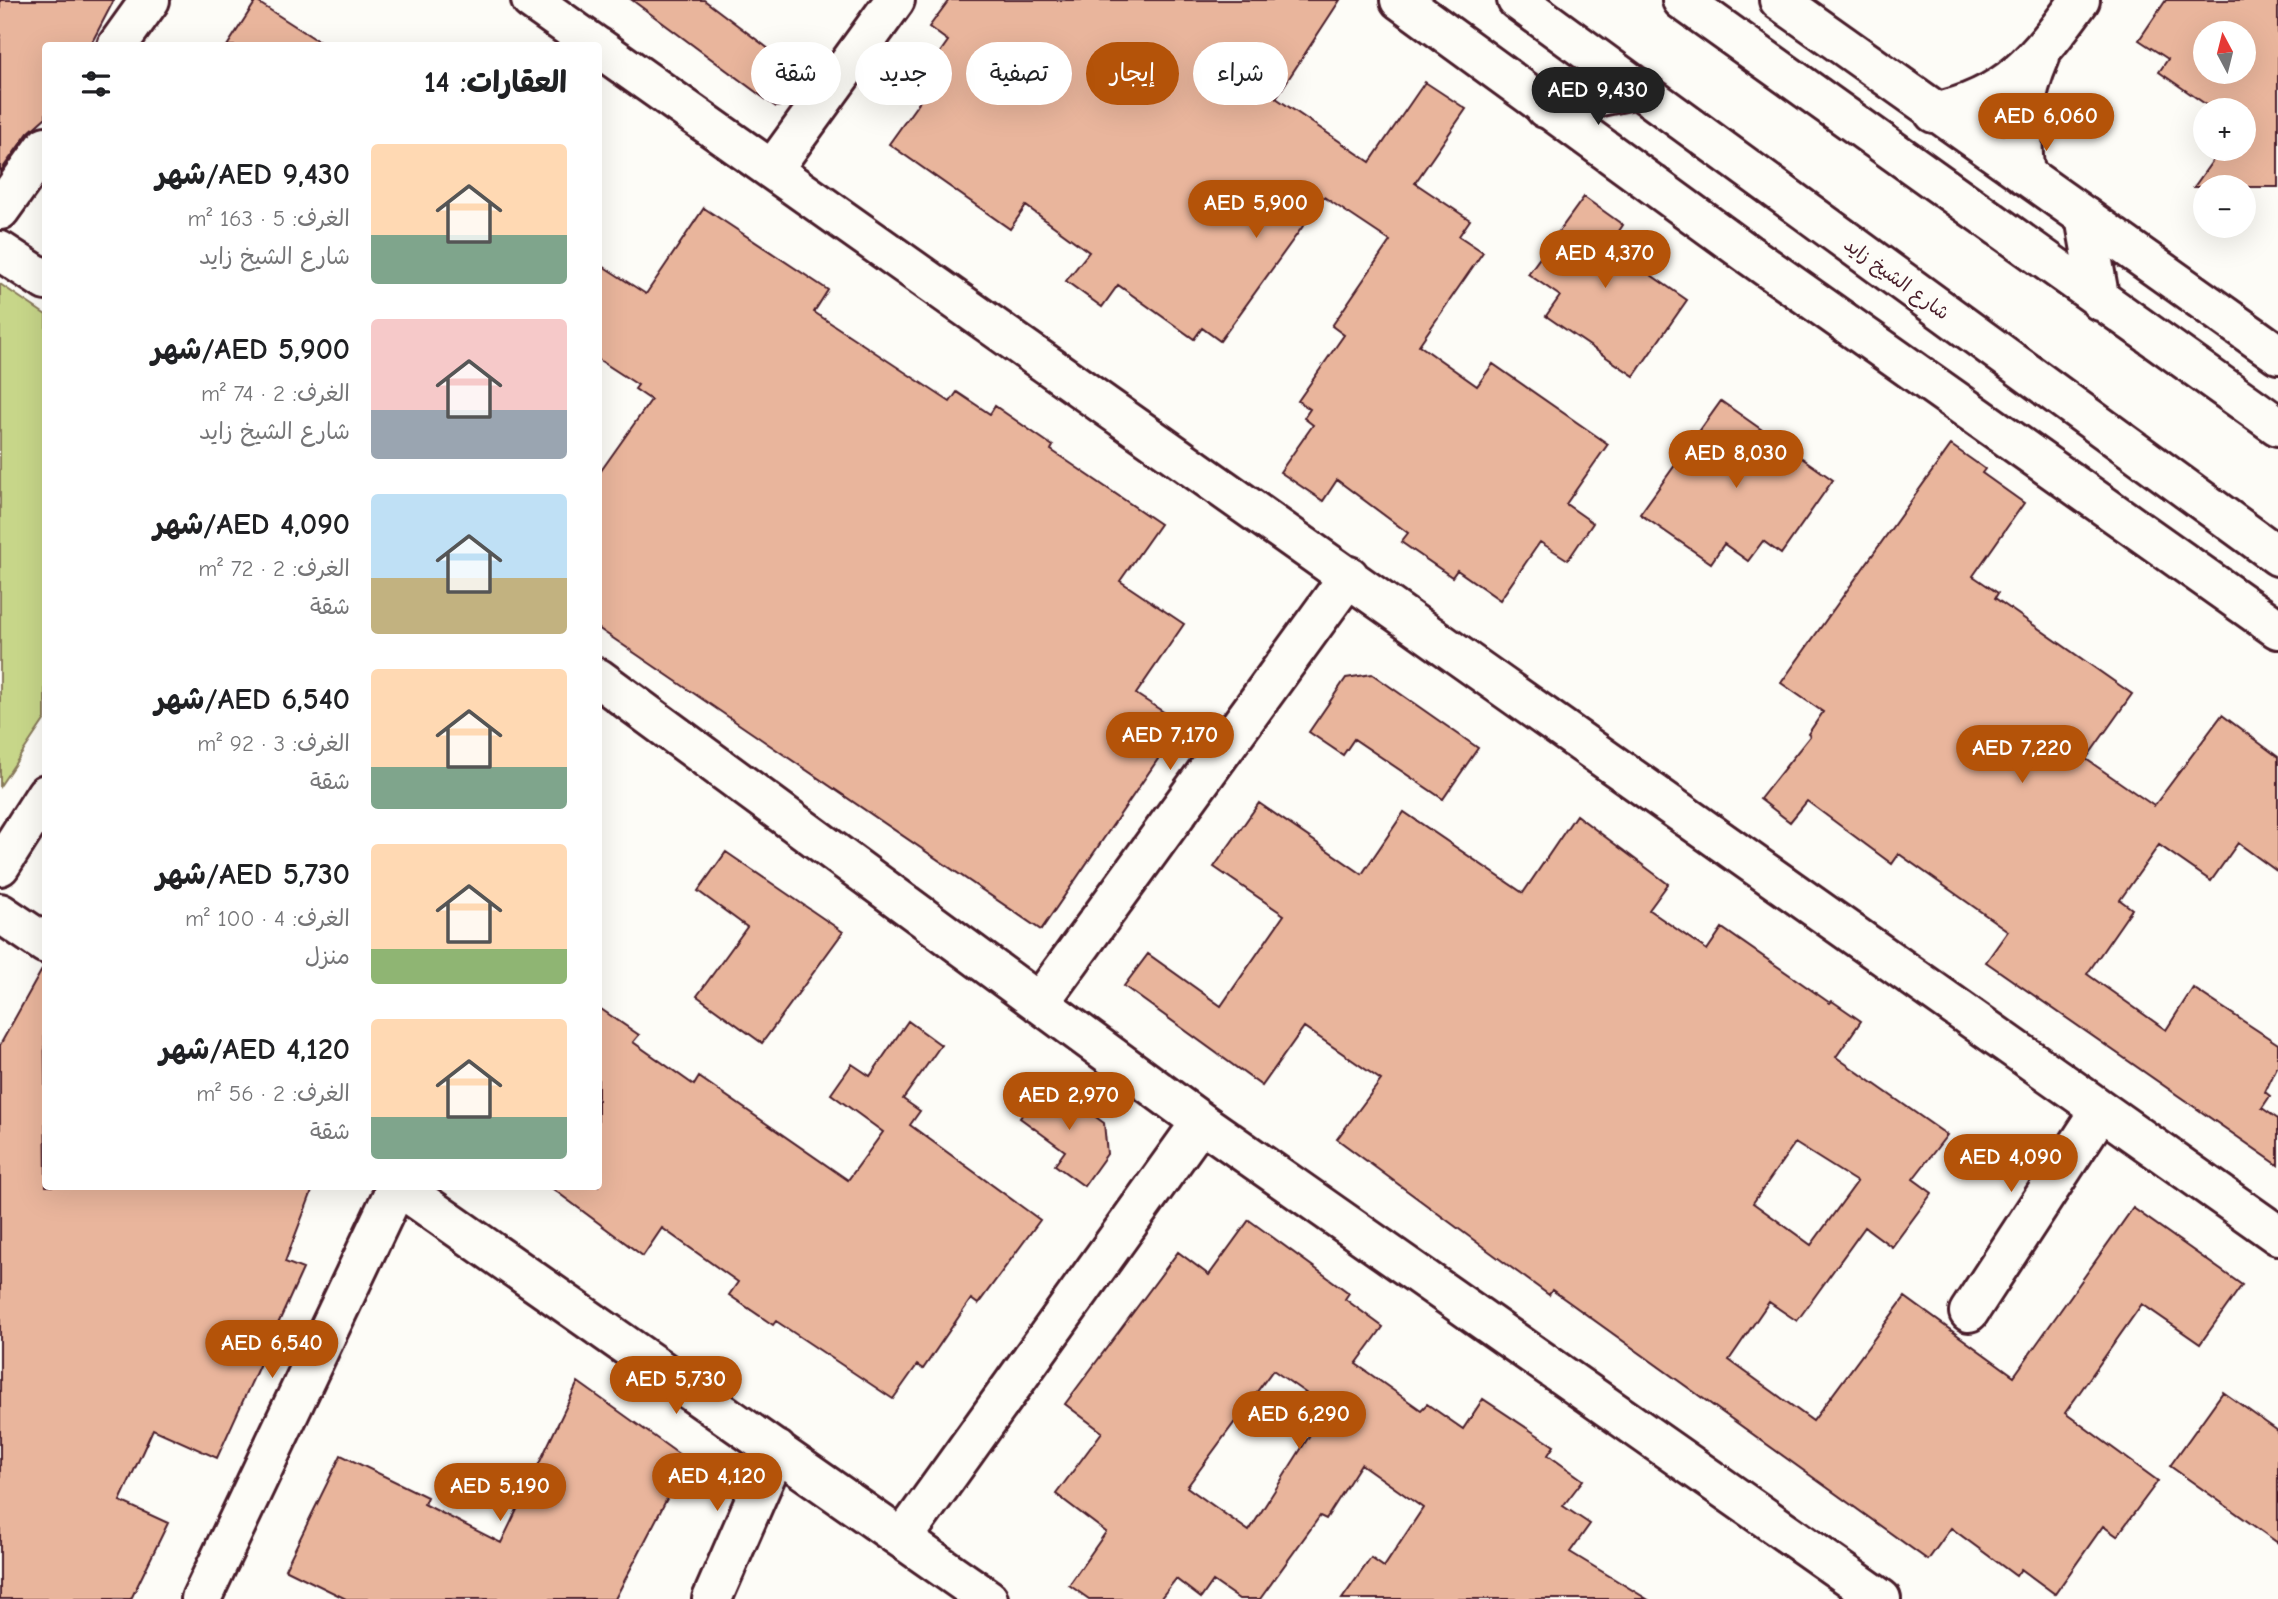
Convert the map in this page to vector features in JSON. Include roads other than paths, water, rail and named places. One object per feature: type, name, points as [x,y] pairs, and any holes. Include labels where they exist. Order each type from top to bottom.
[{"type":"street","points":[[120,42],[150,0]]},
{"type":"street","points":[[531,0],[591,42]]},
{"type":"street","points":[[772,170],[895,0]]},
{"type":"street","points":[[1400,0],[1545,108],[2278,629]]},
{"type":"street","name":"شارع الشيخ زايد","points":[[1517,0],[2278,556]]},
{"type":"street","points":[[1682,0],[2278,426]]},
{"type":"street","points":[[1779,0],[1934,113],[2278,354]]},
{"type":"street","points":[[1934,113],[1981,99],[2013,80],[2040,55],[2080,0]]},
{"type":"street","points":[[602,50],[2278,1235]]},
{"type":"street","points":[[2025,175],[2021,126],[2024,102],[2040,55]]},
{"type":"street","points":[[1545,108],[1638,88]]},
{"type":"street","points":[[0,210],[42,152]]},
{"type":"street","points":[[2085,217],[2100,301]]},
{"type":"street","points":[[0,251],[42,278]]},
{"type":"street","points":[[1039,1003],[1349,576]]},
{"type":"street","points":[[602,681],[1201,1122],[1881,1599]]},
{"type":"street","points":[[0,866],[42,800]]},
{"type":"street","points":[[0,913],[42,941]]},
{"type":"street","points":[[1969,1312],[2101,1110]]},
{"type":"street","points":[[903,1538],[1201,1122]]},
{"type":"street","points":[[201,1599],[396,1190]]},
{"type":"street","points":[[404,1190],[988,1599]]},
{"type":"street","points":[[712,1599],[777,1450]]}]
